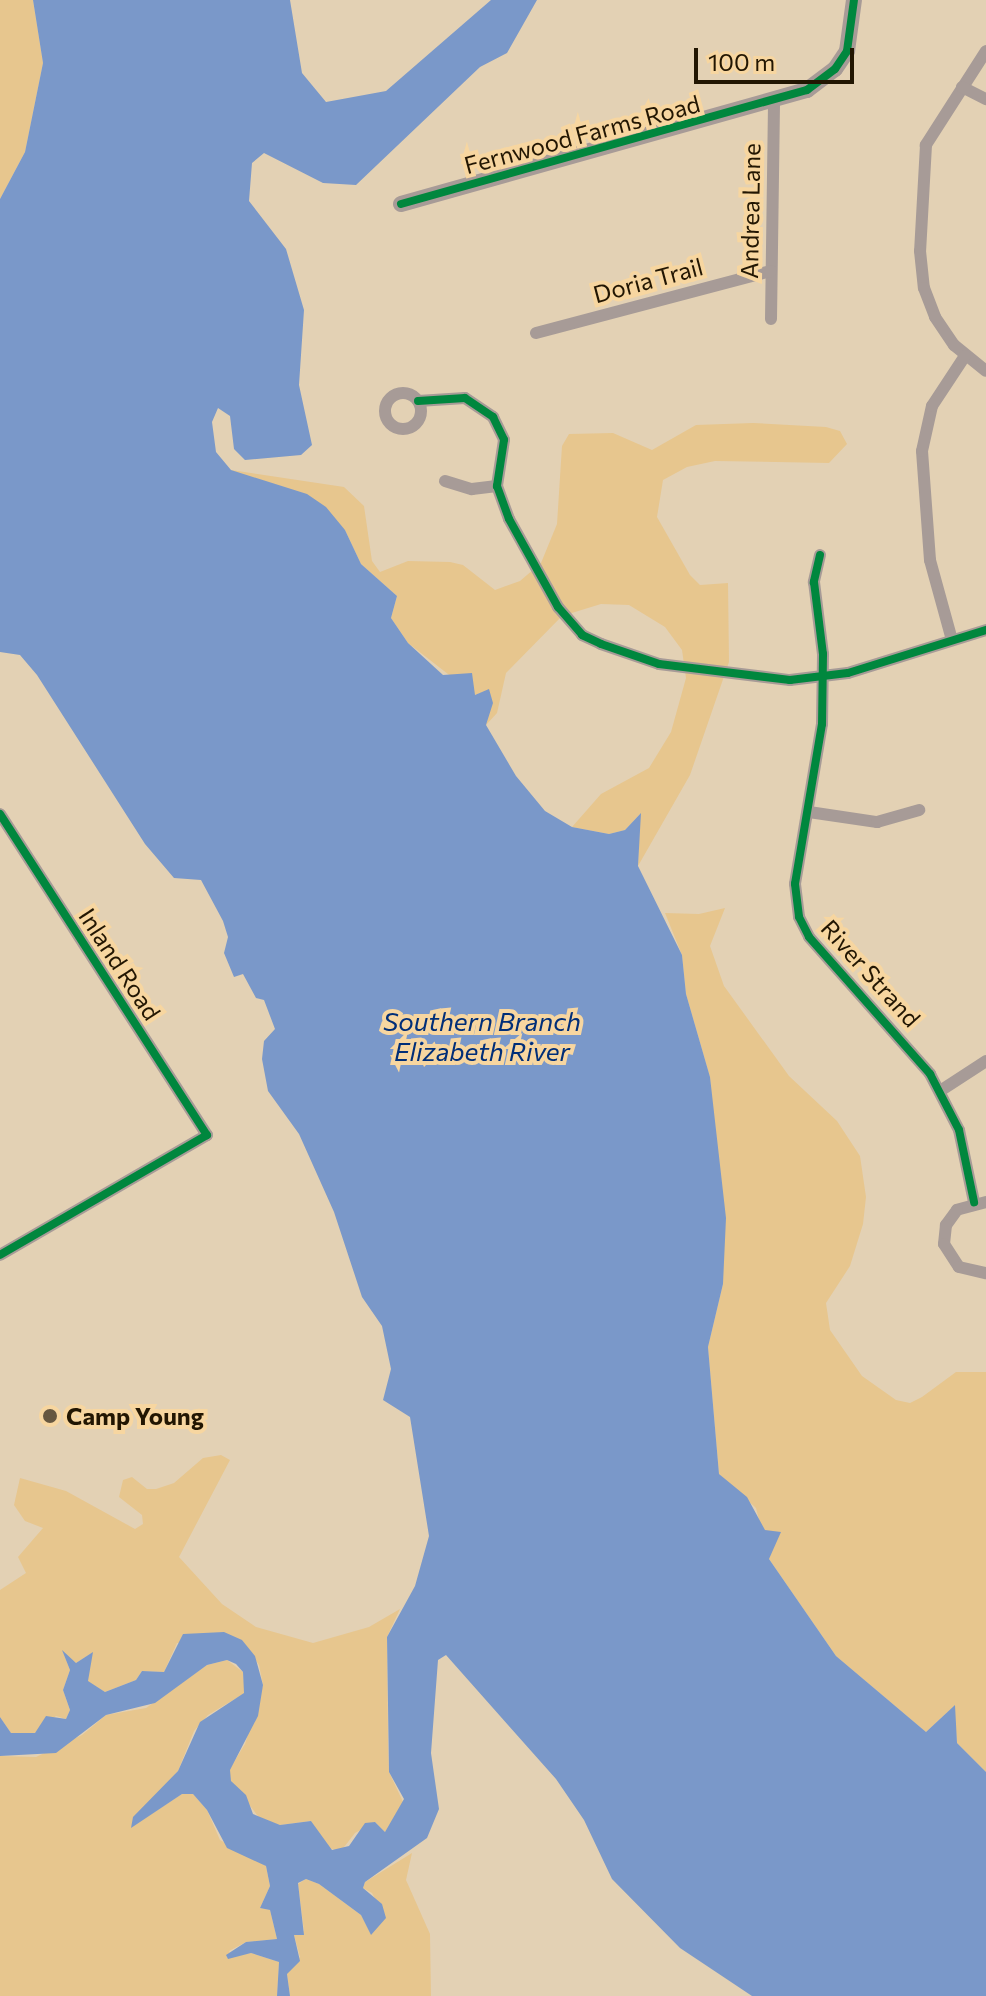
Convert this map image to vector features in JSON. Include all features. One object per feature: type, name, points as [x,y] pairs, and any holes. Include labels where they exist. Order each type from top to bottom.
[{"type":"street","name":"Fernwood Farms Road","points":[[401,204],[774,103],[807,90],[835,69],[851,38],[854,0]]},
{"type":"street","points":[[986,51],[926,145],[920,251],[929,303],[965,356],[986,371]]},
{"type":"street","points":[[962,87],[986,99]]},
{"type":"street","name":"Andrea Lane","points":[[771,319],[774,103]]},
{"type":"street","name":"Doria Trail","points":[[536,333],[771,271]]},
{"type":"street","points":[[952,640],[928,548],[922,451],[935,399],[965,356]]},
{"type":"street","points":[[418,401],[441,396],[465,398],[493,417],[504,440],[497,486],[532,565],[582,635],[659,664],[756,678],[824,676],[986,630]]},
{"type":"street","points":[[445,481],[472,489],[497,486]]},
{"type":"street","name":"River Strand","points":[[820,555],[814,582],[824,676],[809,812],[795,884],[801,924],[922,1061],[940,1091],[959,1130],[980,1202],[951,1217],[944,1244],[959,1267],[986,1273]]},
{"type":"street","points":[[809,812],[877,822],[919,810]]},
{"type":"street","name":"Inland Road","points":[[0,814],[207,1135],[0,1255]]},
{"type":"street","points":[[940,1091],[986,1061]]},
{"type":"shaded area","points":[[0,0],[33,0],[43,63],[25,152],[0,199]]},
{"type":"shaded area","points":[[753,423],[826,427],[840,431],[847,444],[829,463],[715,461],[687,467],[663,480],[657,517],[690,575],[700,585],[728,583],[729,662],[690,775],[638,866],[640,814],[625,830],[609,834],[572,827],[601,794],[649,768],[671,732],[686,678],[682,650],[665,627],[629,605],[601,604],[562,616],[506,673],[497,713],[486,725],[489,690],[475,695],[408,643],[391,618],[397,596],[361,564],[345,530],[231,470],[344,487],[364,506],[372,561],[380,572],[408,561],[450,562],[463,565],[495,590],[520,581],[541,563],[557,524],[562,446],[569,434],[613,433],[652,450],[696,425]]},
{"type":"shaded area","points":[[725,908],[710,946],[724,986],[789,1076],[837,1121],[860,1156],[866,1197],[863,1224],[850,1266],[826,1303],[830,1330],[862,1376],[896,1400],[910,1403],[956,1372],[986,1372],[986,1772],[957,1743],[954,1706],[926,1732],[836,1656],[769,1559],[756,1508],[719,1474],[708,1347],[723,1284],[710,1077],[686,994],[682,955],[665,913],[699,914]]},
{"type":"shaded area","points":[[221,1455],[230,1460],[179,1557],[222,1604],[256,1627],[313,1643],[369,1627],[400,1609],[387,1637],[388,1742],[389,1772],[404,1804],[385,1832],[375,1822],[355,1833],[341,1851],[328,1848],[311,1821],[280,1825],[261,1820],[231,1781],[229,1770],[245,1744],[263,1685],[259,1665],[242,1640],[177,1643],[164,1672],[142,1671],[136,1680],[105,1692],[87,1681],[92,1653],[76,1663],[63,1652],[70,1670],[63,1690],[70,1710],[66,1719],[56,1716],[35,1733],[11,1733],[0,1717],[0,1590],[26,1573],[18,1557],[43,1528],[25,1521],[14,1505],[20,1478],[66,1491],[135,1529],[143,1524],[142,1515],[119,1497],[123,1480],[132,1477],[147,1489],[156,1489],[174,1483],[203,1458]]},
{"type":"shaded area","points":[[227,1660],[243,1672],[245,1693],[208,1715],[194,1731],[178,1771],[131,1827],[182,1794],[193,1794],[207,1810],[220,1840],[266,1866],[270,1886],[260,1908],[270,1910],[277,1939],[246,1942],[229,1951],[232,1957],[251,1953],[279,1962],[277,1996],[0,1996],[0,1756],[36,1757],[82,1735],[106,1715],[146,1708],[207,1665]]},
{"type":"shaded area","points":[[412,1853],[406,1880],[430,1934],[431,1996],[290,1996],[287,1974],[300,1957],[294,1935],[304,1931],[298,1884],[306,1879],[319,1884],[361,1915],[371,1934],[383,1914],[372,1893],[363,1888],[365,1882]]},
{"type":"water","name":"Southern Branch Elizabeth River","points":[[33,0],[290,0],[302,73],[326,102],[386,91],[491,0],[537,0],[507,53],[480,67],[356,185],[323,183],[264,153],[252,163],[249,201],[286,249],[304,310],[299,385],[312,445],[301,455],[245,460],[234,449],[230,416],[218,408],[212,422],[216,452],[231,470],[307,494],[326,507],[345,530],[361,564],[397,596],[391,618],[408,643],[443,675],[472,673],[475,695],[489,689],[493,703],[486,725],[516,776],[545,811],[572,827],[609,834],[625,830],[641,813],[638,866],[682,955],[686,994],[710,1077],[726,1218],[723,1284],[708,1347],[719,1474],[747,1497],[765,1530],[781,1532],[769,1559],[836,1656],[926,1732],[955,1705],[957,1743],[986,1772],[986,1996],[752,1996],[680,1948],[612,1879],[584,1820],[556,1779],[446,1655],[438,1660],[431,1753],[439,1809],[427,1838],[365,1882],[363,1888],[382,1904],[386,1918],[371,1935],[361,1915],[319,1884],[306,1879],[298,1883],[304,1935],[294,1935],[300,1961],[287,1974],[290,1996],[277,1996],[279,1962],[251,1953],[228,1959],[226,1955],[246,1942],[277,1939],[270,1910],[260,1908],[270,1886],[266,1866],[227,1848],[207,1810],[193,1794],[182,1794],[131,1828],[133,1817],[178,1771],[200,1722],[244,1693],[243,1672],[236,1664],[227,1660],[207,1665],[155,1703],[106,1715],[56,1753],[0,1756],[0,1717],[11,1733],[35,1733],[46,1716],[66,1719],[70,1710],[63,1690],[70,1670],[62,1650],[76,1663],[93,1652],[88,1681],[105,1692],[136,1680],[142,1671],[164,1672],[183,1634],[224,1632],[242,1640],[255,1656],[263,1685],[258,1716],[230,1770],[231,1781],[246,1795],[253,1814],[280,1825],[311,1821],[332,1850],[349,1846],[365,1823],[375,1822],[385,1832],[404,1799],[389,1772],[387,1637],[415,1586],[429,1536],[410,1417],[383,1400],[391,1369],[382,1326],[362,1297],[334,1212],[299,1134],[268,1091],[262,1059],[264,1041],[275,1029],[264,1000],[256,998],[243,974],[234,977],[224,953],[228,937],[223,921],[201,880],[174,878],[145,844],[37,675],[20,655],[0,652],[0,199],[25,152],[43,63]]},
{"type":"cycle path","points":[[401,204],[807,90],[835,69],[847,51],[854,0]]},
{"type":"cycle path","points":[[418,401],[465,398],[493,417],[504,440],[497,486],[509,519],[558,607],[582,635],[601,644],[659,664],[790,680],[848,673],[986,630]]},
{"type":"cycle path","points":[[820,555],[814,582],[823,654],[822,724],[795,884],[799,917],[809,937],[930,1074],[959,1130],[974,1202]]},
{"type":"cycle path","points":[[0,814],[207,1135],[0,1255]]},
{"type":"place","name":"Camp Young","points":[[50,1416]]}]
